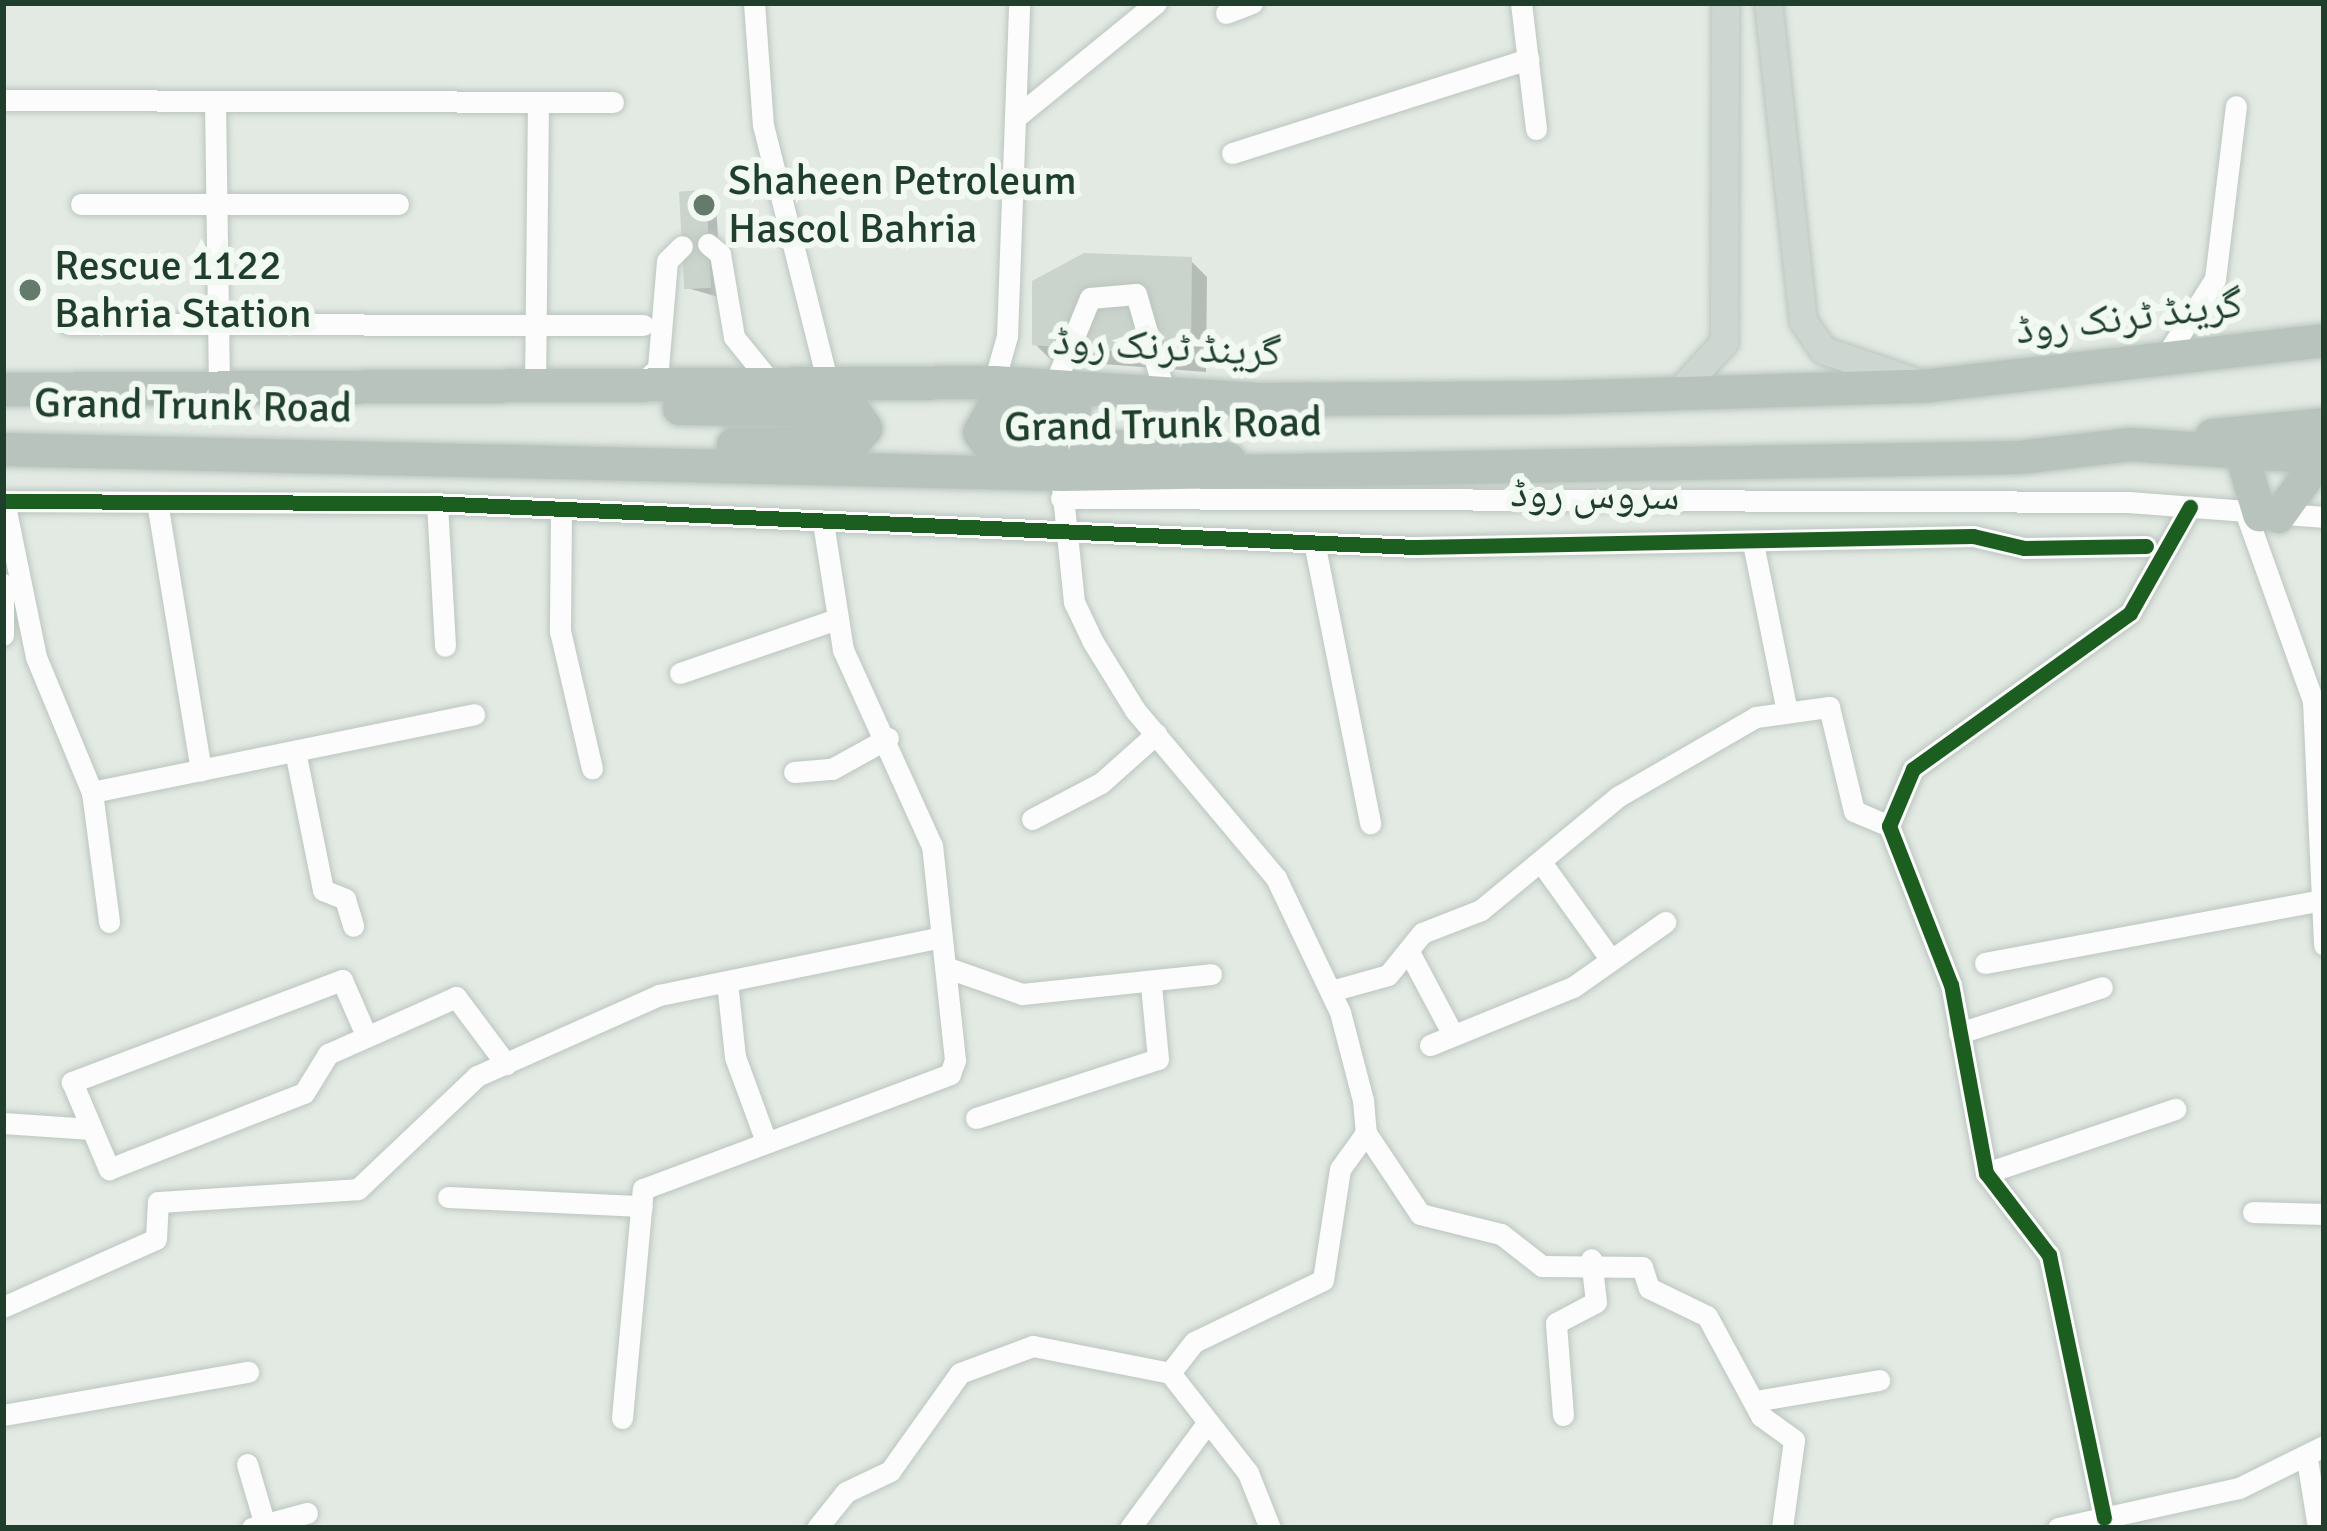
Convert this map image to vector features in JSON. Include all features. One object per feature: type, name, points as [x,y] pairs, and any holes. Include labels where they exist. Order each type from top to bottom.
[{"type":"highway","name":"گرینڈ ٹرنک روڈ","points":[[11,382],[219,393],[994,382],[1256,399],[1930,385],[2168,353],[2324,340]]},
{"type":"highway","points":[[531,456],[626,444],[852,443],[865,428],[853,410],[624,408],[541,388]]},
{"type":"highway","points":[[1256,399],[992,409],[980,432],[989,445],[1184,447],[1264,469]]},
{"type":"highway","points":[[2129,444],[2323,446]]},
{"type":"highway","name":"Grand Trunk Road","points":[[3,449],[531,456],[1062,486],[1264,469],[2019,457],[2129,444],[2241,453],[2323,446]]},
{"type":"highway","points":[[2241,453],[2261,514],[2323,446]]},
{"type":"main road","points":[[1682,388],[1724,341],[1725,3]]},
{"type":"main road","points":[[1768,3],[1803,321],[1840,359],[1930,385]]},
{"type":"street","points":[[754,3],[764,125],[828,384]]},
{"type":"street","points":[[994,382],[1007,336],[1019,3]]},
{"type":"street","points":[[1015,118],[1156,3]]},
{"type":"street","points":[[1226,13],[1252,3]]},
{"type":"street","points":[[1521,3],[1536,129]]},
{"type":"street","points":[[1232,153],[1528,59]]},
{"type":"street","points":[[3,100],[613,102]]},
{"type":"street","points":[[215,101],[219,393]]},
{"type":"street","points":[[538,102],[541,388]]},
{"type":"street","points":[[2168,353],[2215,279],[2236,106]]},
{"type":"street","points":[[82,204],[398,204]]},
{"type":"street","points":[[708,244],[720,254],[734,338],[773,385]]},
{"type":"street","points":[[639,387],[658,368],[667,261],[682,246]]},
{"type":"street","points":[[1053,388],[1090,298],[1136,294],[1164,391]]},
{"type":"street","points":[[69,324],[643,325]]},
{"type":"street","points":[[434,454],[445,646]]},
{"type":"street","points":[[1062,486],[1074,602],[1156,734],[1276,878],[1331,991],[1366,1133],[1420,1214],[1501,1234],[1541,1266],[1591,1259],[1642,1268],[1649,1288],[1706,1316],[1755,1401],[1794,1440],[1788,1527]]},
{"type":"street","name":"سروس روڈ","points":[[1062,486],[2129,502],[2324,518]]},
{"type":"street","points":[[109,922],[92,792],[36,657],[3,501],[434,503],[1314,542],[1754,548],[1973,536],[2024,548],[2146,546]]},
{"type":"street","points":[[157,502],[202,770]]},
{"type":"street","points":[[2104,1518],[2049,1255],[1986,1173],[1960,1033],[1888,826],[1913,769],[2130,613],[2190,507]]},
{"type":"street","points":[[561,509],[560,631],[592,768]]},
{"type":"street","points":[[2261,514],[2320,749],[2316,901],[2324,945]]},
{"type":"street","points":[[622,1418],[642,1206],[653,1180],[730,1163],[764,1136],[950,1074],[945,967],[923,808],[833,620],[823,522]]},
{"type":"street","points":[[1314,542],[1370,823]]},
{"type":"street","points":[[1754,548],[1786,712]]},
{"type":"street","points":[[3,584],[3,635]]},
{"type":"street","points":[[680,673],[833,620]]},
{"type":"street","points":[[1331,991],[1388,975],[1422,933],[1481,910],[1694,749],[1786,712],[1829,707],[1854,811],[1888,826]]},
{"type":"street","points":[[92,792],[474,714]]},
{"type":"street","points":[[1032,819],[1101,783],[1156,734]]},
{"type":"street","points":[[794,772],[832,769],[888,738]]},
{"type":"street","points":[[296,751],[323,890],[345,899],[353,926]]},
{"type":"street","points":[[1543,865],[1611,960]]},
{"type":"street","points":[[1985,963],[2316,901]]},
{"type":"street","points":[[1430,1045],[1451,1031],[1573,987],[1665,922]]},
{"type":"street","points":[[3,1307],[156,1239],[158,1202],[358,1189],[477,1076],[658,995],[941,937]]},
{"type":"street","points":[[1409,952],[1451,1031]]},
{"type":"street","points":[[945,967],[1022,994],[1151,985],[1211,974]]},
{"type":"street","points":[[366,1035],[342,980],[72,1082],[109,1168],[197,1142],[304,1093],[320,1060],[366,1035],[462,996],[506,1064]]},
{"type":"street","points":[[727,982],[735,1058],[764,1136]]},
{"type":"street","points":[[976,1118],[1158,1059],[1151,985]]},
{"type":"street","points":[[1960,1033],[2102,987]]},
{"type":"street","points":[[1986,1173],[2175,1109]]},
{"type":"street","points":[[3,1123],[91,1129]]},
{"type":"street","points":[[1170,1373],[1194,1342],[1323,1280],[1340,1168],[1366,1133]]},
{"type":"street","points":[[448,1197],[642,1206]]},
{"type":"street","points":[[2253,1212],[2324,1214]]},
{"type":"street","points":[[1563,1415],[1556,1323],[1596,1302],[1591,1259]]},
{"type":"street","points":[[817,1528],[845,1492],[890,1472],[910,1430],[989,1358],[1034,1346],[1170,1373],[1205,1426],[1248,1473],[1270,1528]]},
{"type":"street","points":[[3,1415],[248,1372]]},
{"type":"street","points":[[1755,1401],[1880,1380]]},
{"type":"street","points":[[1130,1528],[1205,1426]]},
{"type":"street","points":[[2058,1528],[2240,1488],[2316,1453],[2318,1528]]},
{"type":"street","points":[[247,1464],[258,1526],[308,1513]]},
{"type":"building","points":[[706,190],[711,288],[684,289],[679,191]]},
{"type":"building","points":[[1084,253],[1192,257],[1191,357],[1032,345],[1032,281]]},
{"type":"cycle path","points":[[3,501],[431,503],[1417,547],[1973,536],[2024,548],[2146,546]]},
{"type":"cycle path","points":[[2104,1518],[2049,1255],[1986,1173],[1951,985],[1889,826],[1913,769],[2130,613],[2190,507]]},
{"type":"place","name":"Shaheen Petroleum Hascol Bahria","points":[[704,205]]},
{"type":"place","name":"Rescue 1122 Bahria Station","points":[[30,290]]}]
